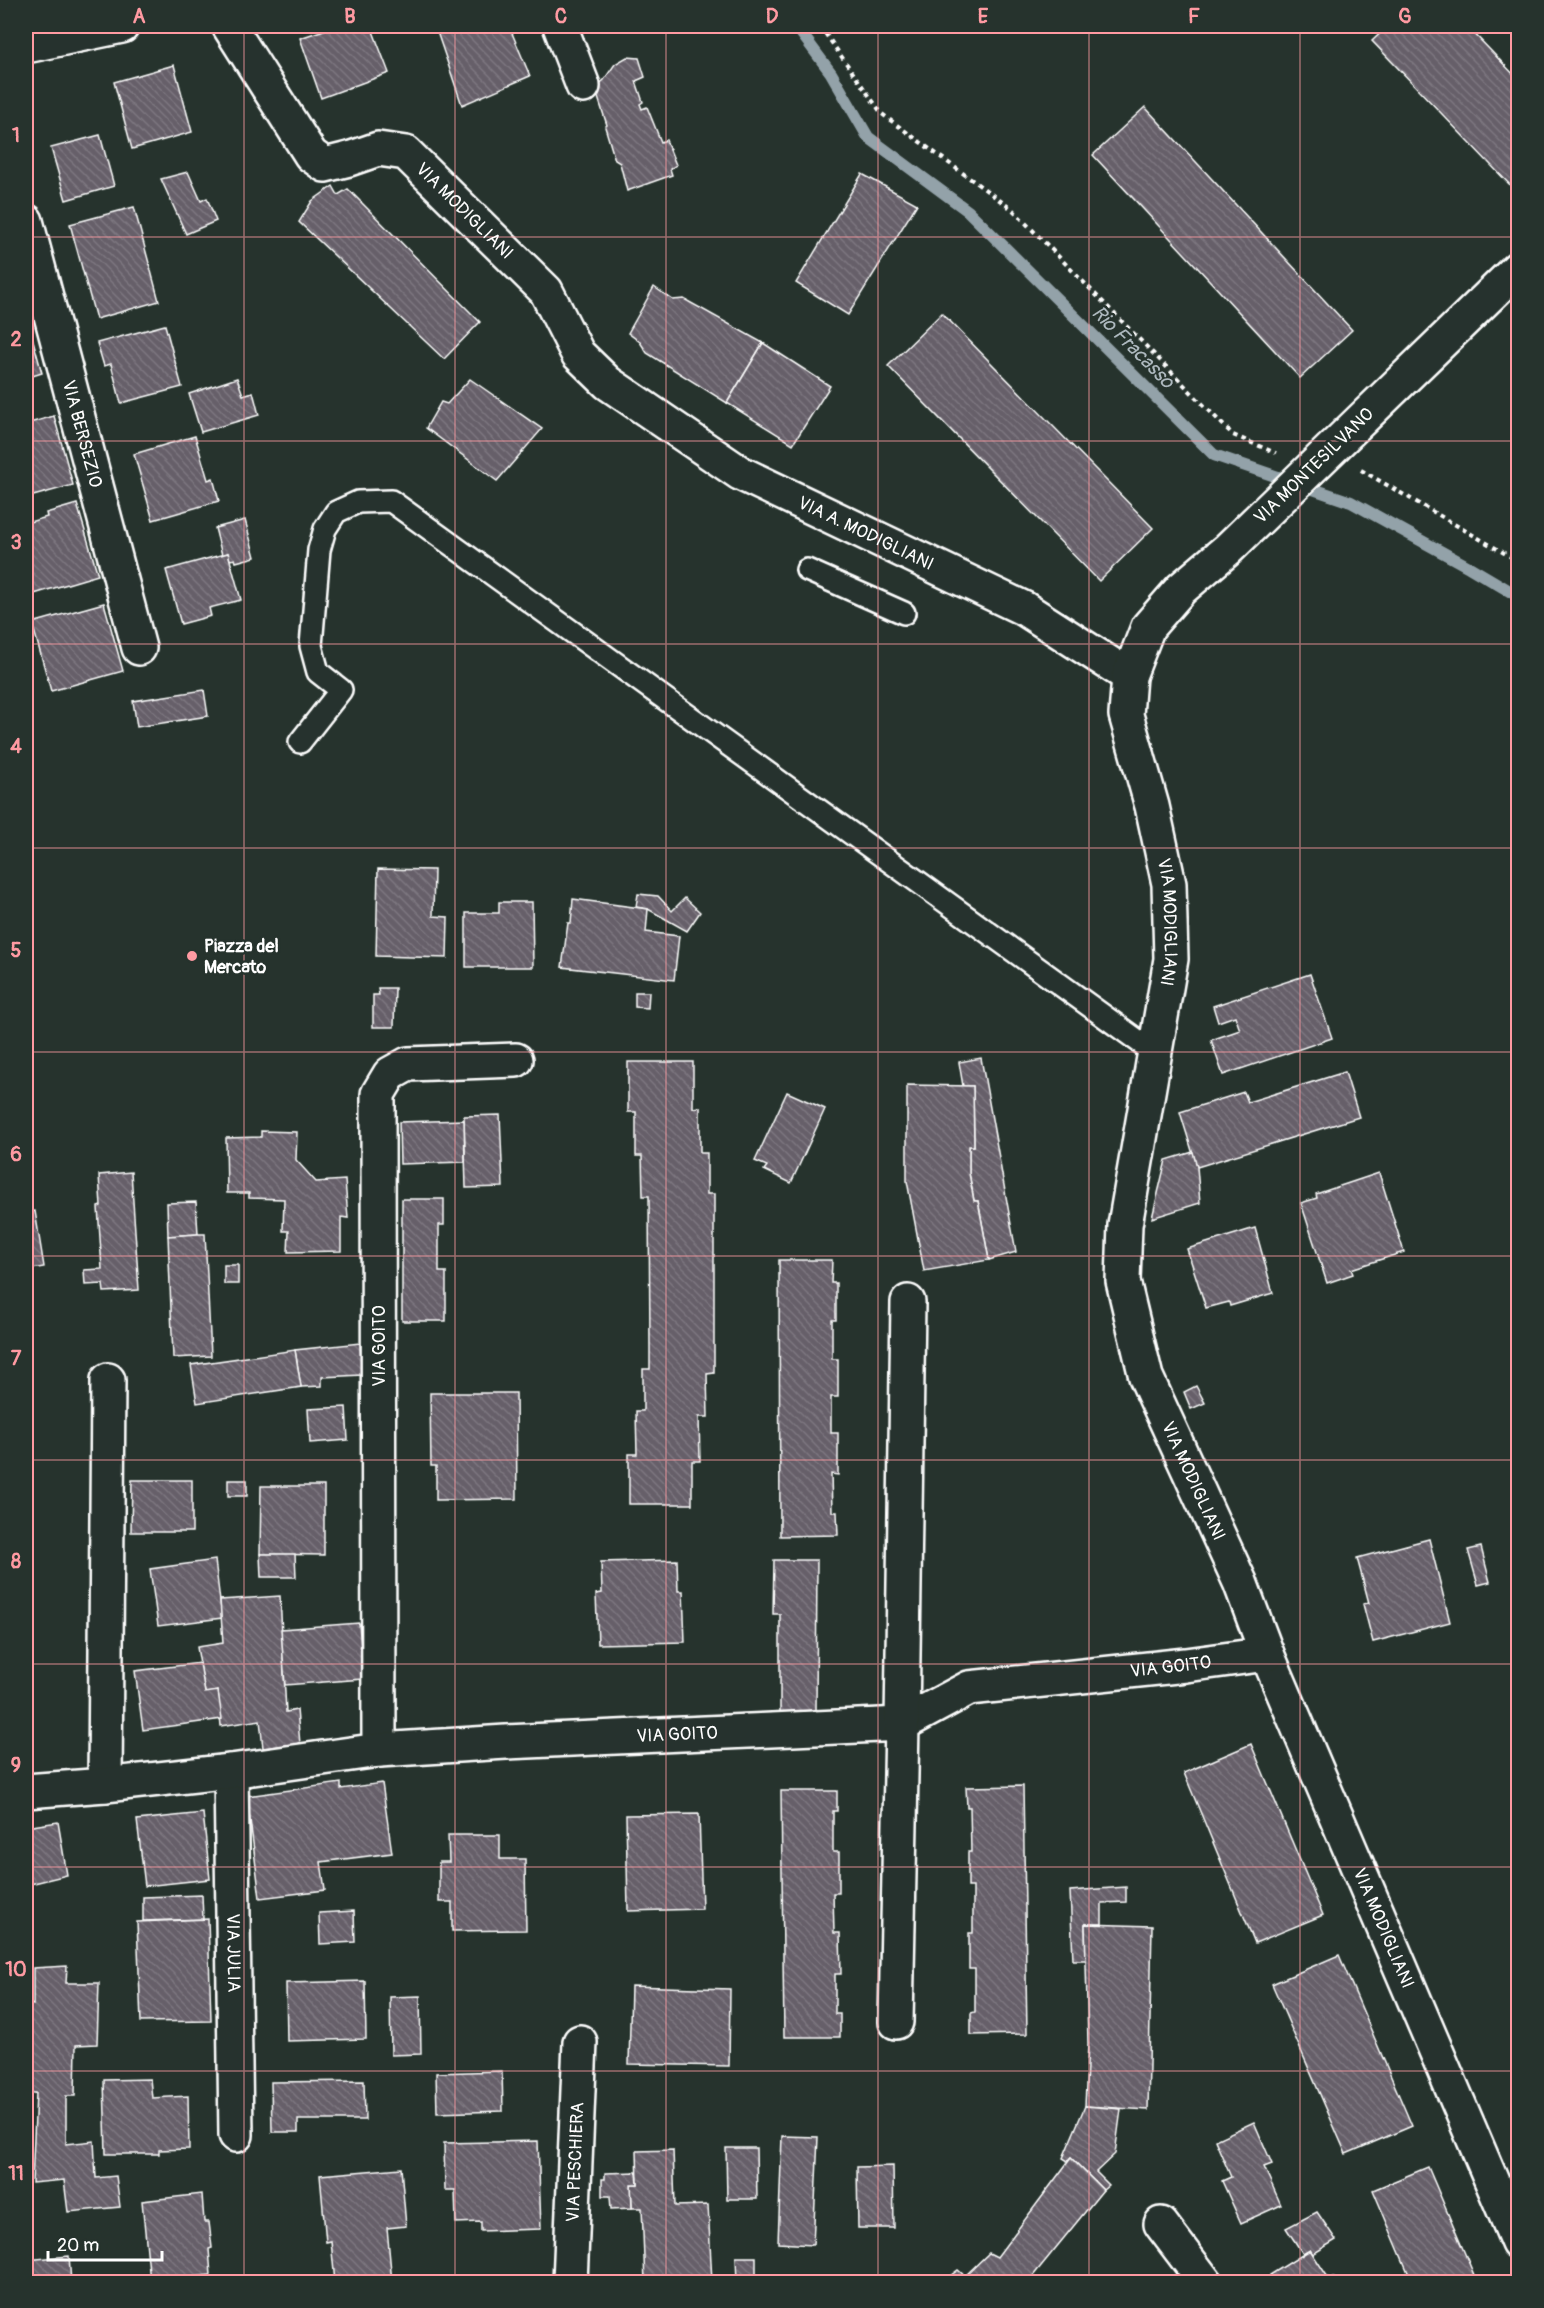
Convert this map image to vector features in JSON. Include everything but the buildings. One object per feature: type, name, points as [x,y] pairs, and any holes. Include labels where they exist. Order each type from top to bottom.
[{"type":"street","points":[[26,46],[122,26]]},
{"type":"street","name":"VIA MODIGLIANI","points":[[229,26],[311,155],[325,165],[378,149],[406,153],[546,291],[579,354],[608,383]]},
{"type":"street","points":[[560,26],[583,86]]},
{"type":"street","name":"VIA BERSEZIO","points":[[26,221],[139,648]]},
{"type":"street","name":"VIA MONTESILVANO","points":[[1129,676],[1148,627],[1181,589],[1228,549],[1518,268]]},
{"type":"street","name":"VIA A. MODIGLIANI","points":[[608,383],[740,472],[1025,609],[1129,676]]},
{"type":"street","name":"VIA MODIGLIANI","points":[[1129,676],[1126,715],[1152,806],[1169,884],[1172,959],[1125,1225],[1123,1281],[1146,1377],[1240,1582],[1267,1654],[1518,2243]]},
{"type":"street","name":"VIA GOITO","points":[[379,1750],[378,1094],[390,1074],[408,1064],[516,1060]]},
{"type":"street","points":[[896,2022],[903,1724],[908,1302]]},
{"type":"street","points":[[105,1785],[108,1380]]},
{"type":"street","name":"VIA GOITO","points":[[26,1791],[231,1771],[379,1750],[903,1724],[969,1688],[1267,1654]]},
{"type":"street","name":"VIA JULIA","points":[[231,1771],[236,2135]]},
{"type":"street","name":"VIA PESCHIERA","points":[[570,2283],[580,2042]]},
{"type":"street","points":[[1161,2224],[1205,2283]]},
{"type":"lane","points":[[300,742],[341,690],[318,672],[311,646],[319,550],[325,529],[336,512],[358,502],[391,501],[1155,1053]]},
{"type":"lane","points":[[807,570],[904,613]]},
{"type":"path","points":[[779,26],[785,33],[796,26]]},
{"type":"path","points":[[820,26],[882,114],[1013,210],[1233,435],[1290,459],[1329,452],[1518,561]]},
{"type":"waterway","name":"Rio Fracasso","points":[[796,26],[831,73],[868,137],[968,211],[1214,455],[1351,502],[1518,596]]},
{"type":"place","name":"Piazza del Mercato","points":[[192,956]]}]
